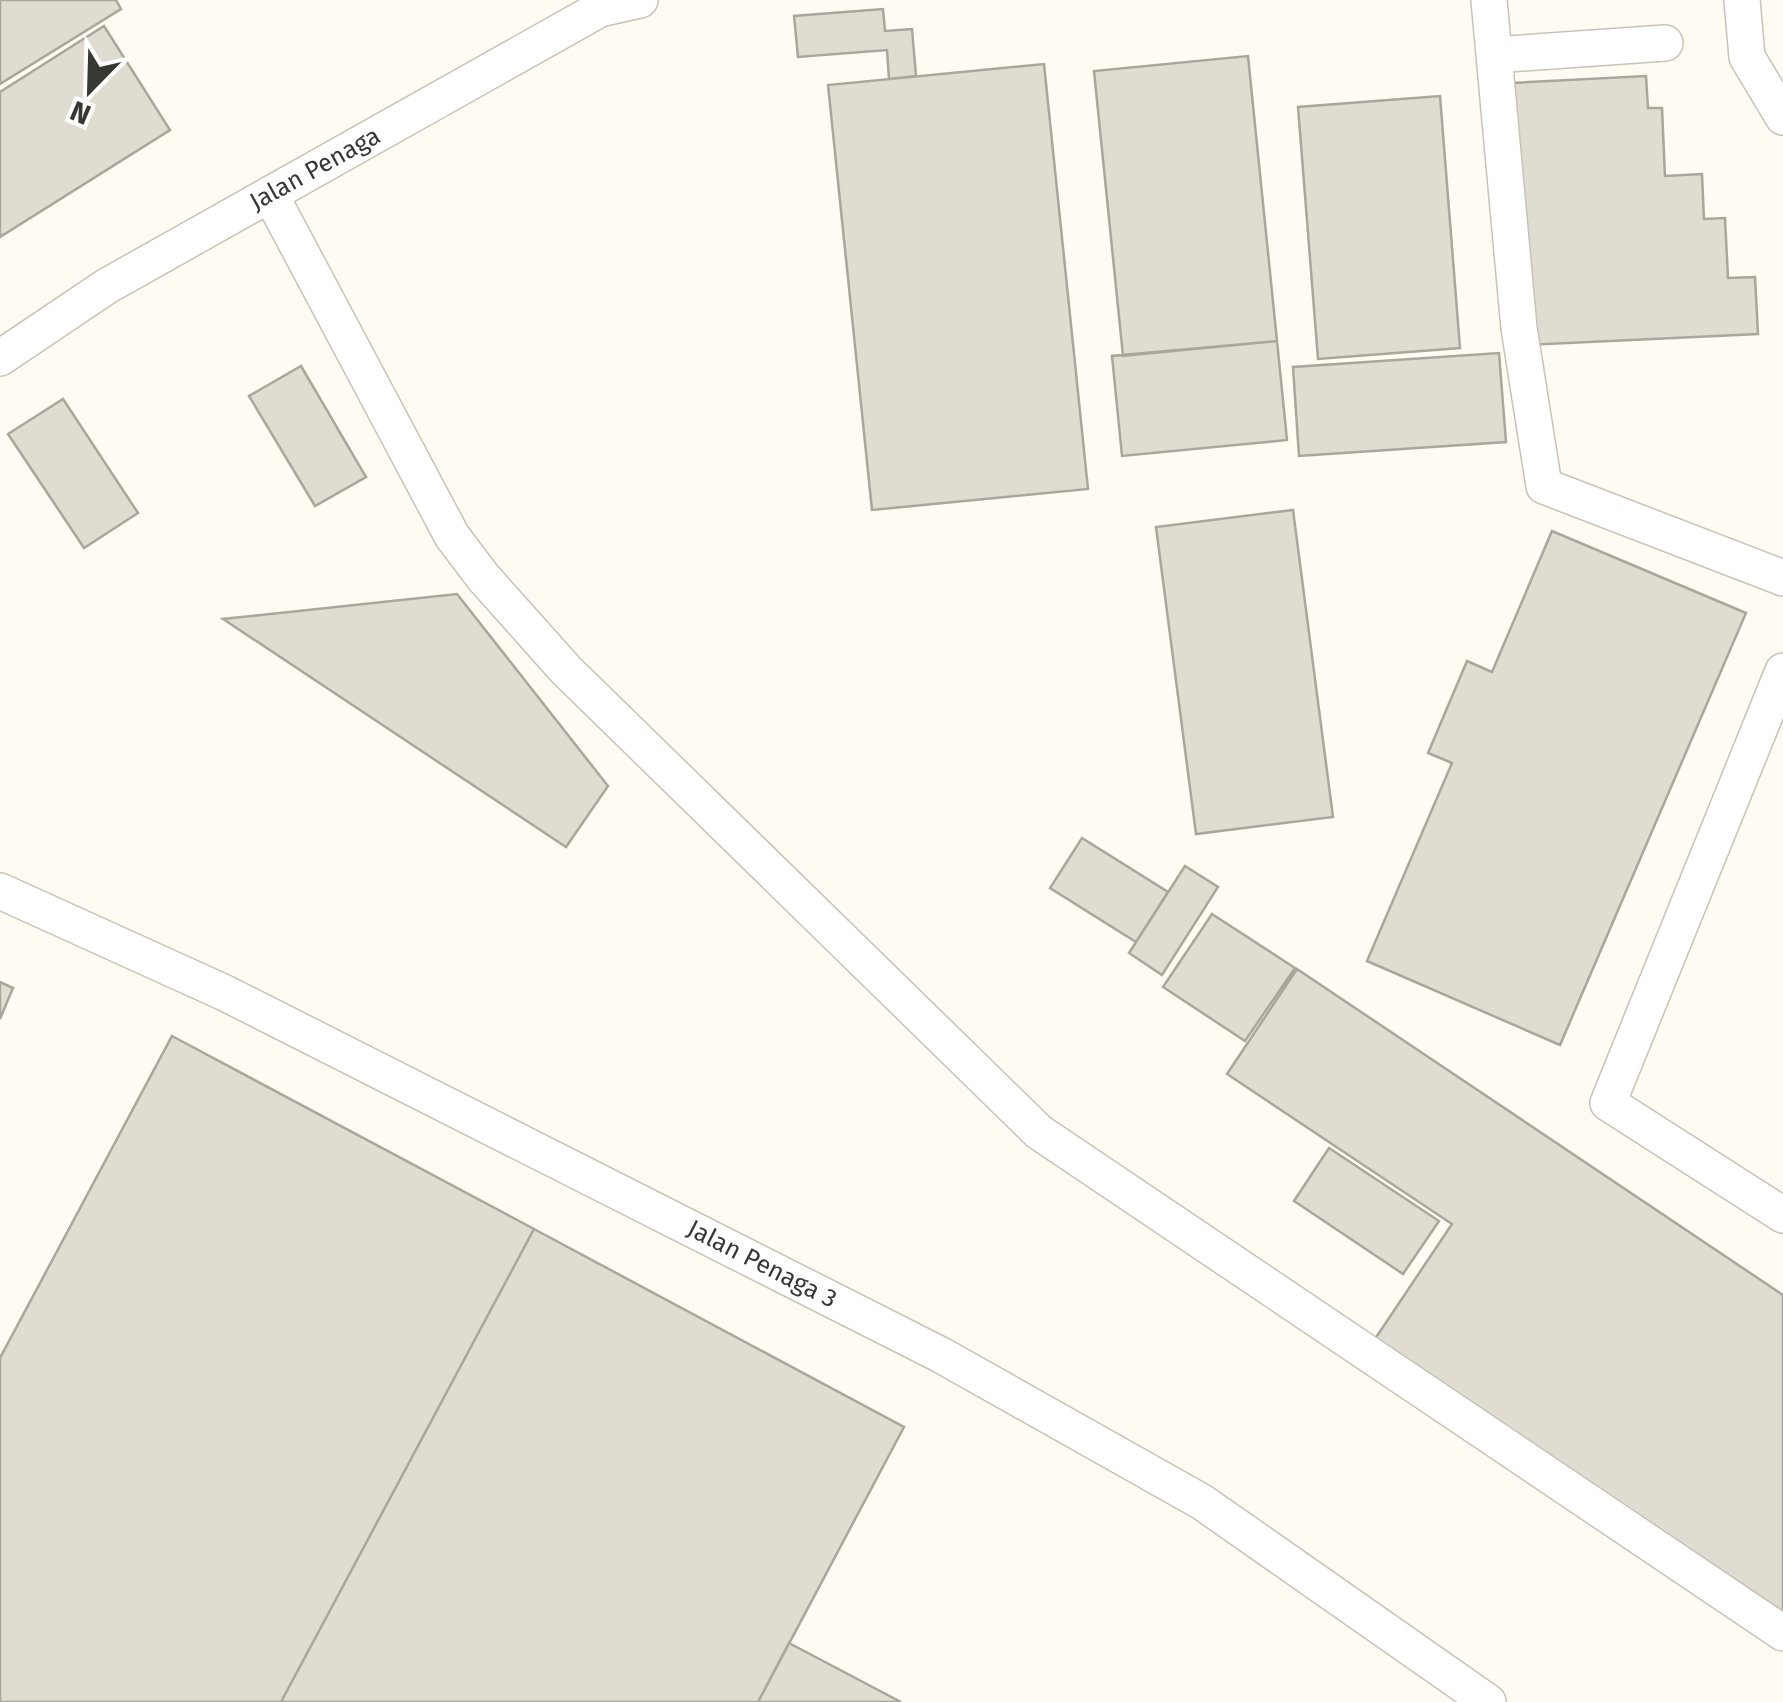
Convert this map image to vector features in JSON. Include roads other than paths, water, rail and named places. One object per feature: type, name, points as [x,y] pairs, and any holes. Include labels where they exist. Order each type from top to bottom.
[{"type":"street","name":"Jalan Penaga","points":[[0,358],[106,286],[597,4],[640,0]]},
{"type":"street","points":[[1489,0],[1519,328],[1544,486],[1783,578]]},
{"type":"street","points":[[1742,0],[1748,58],[1783,117]]},
{"type":"street","points":[[1494,55],[1665,44]]},
{"type":"street","points":[[270,194],[452,536],[483,577],[565,669],[1040,1132],[1783,1633]]},
{"type":"street","points":[[1783,671],[1608,1103],[1783,1215]]},
{"type":"street","name":"Jalan Penaga 3","points":[[0,891],[225,992],[941,1354],[1202,1502],[1488,1702]]}]
